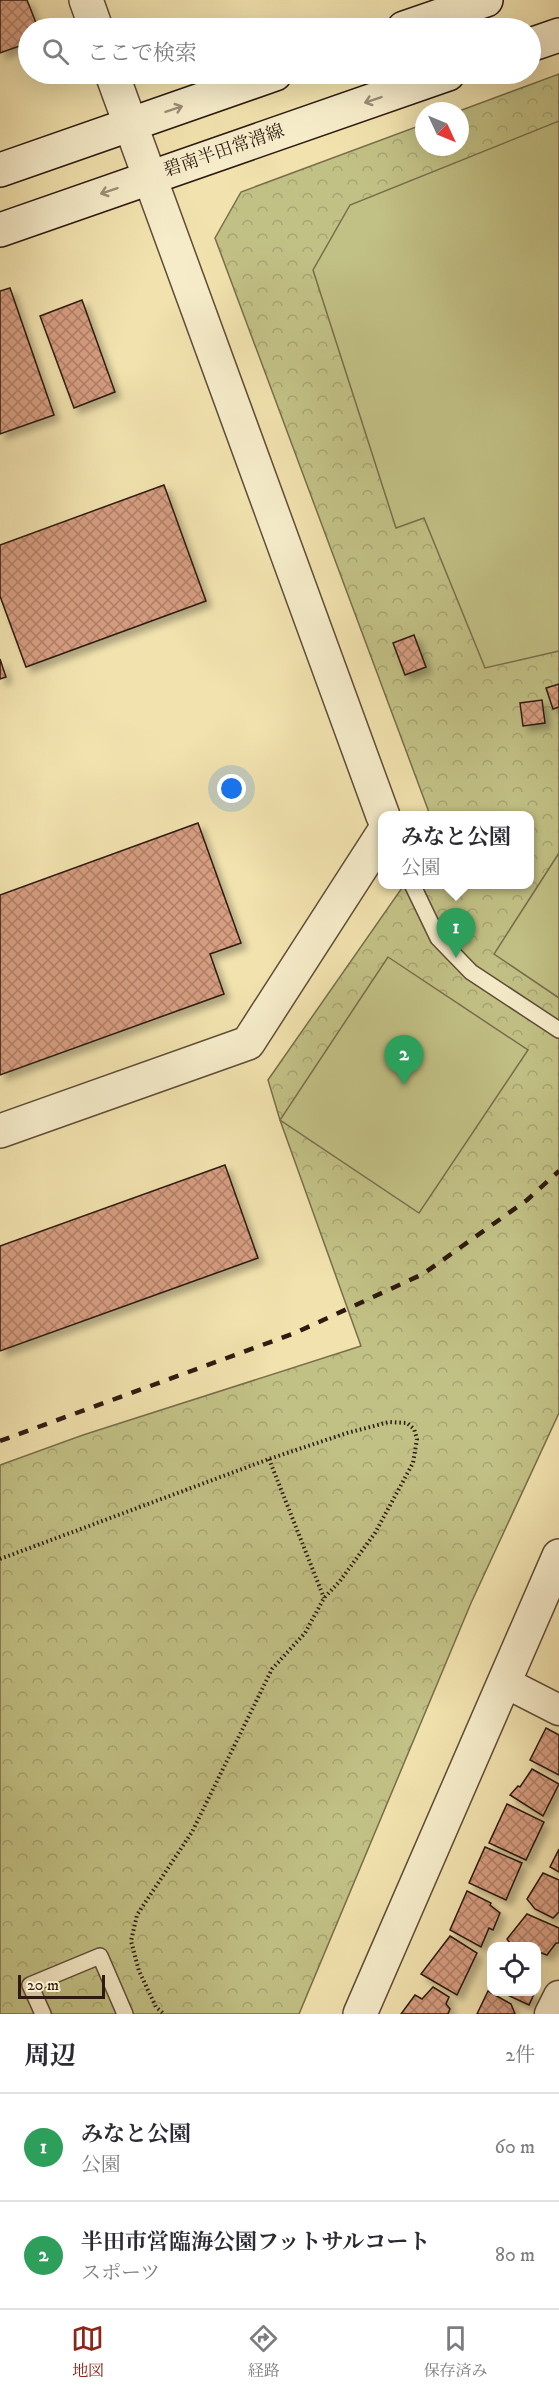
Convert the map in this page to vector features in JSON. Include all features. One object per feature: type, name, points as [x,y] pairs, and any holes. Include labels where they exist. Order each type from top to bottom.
[{"type":"street","points":[[86,0],[92,18]]},
{"type":"street","points":[[433,18],[486,0]]},
{"type":"street","points":[[541,41],[559,35]]},
{"type":"street","points":[[116,84],[381,811]]},
{"type":"street","points":[[0,170],[246,84]]},
{"type":"street","name":"碧南半田常滑線","points":[[0,230],[419,84]]},
{"type":"street","points":[[0,1131],[248,1043],[378,841]]},
{"type":"street","points":[[360,2014],[559,1556]]},
{"type":"street","points":[[504,1682],[559,1710]]},
{"type":"street","points":[[550,2014],[559,1996]]},
{"type":"lane","points":[[414,889],[438,938],[471,972],[559,1030]]},
{"type":"lane","points":[[43,2014],[30,1985],[100,1956],[121,2010]]},
{"type":"path","points":[[0,1559],[269,1459],[389,1422],[407,1423],[414,1429],[417,1438],[413,1463],[375,1533],[340,1581],[324,1598],[305,1633],[272,1670],[192,1832],[137,1915],[131,1941],[139,1971],[156,2007],[164,2014]]},
{"type":"path","points":[[269,1459],[324,1598]]},
{"type":"green space","points":[[559,74],[559,1413],[471,1603],[299,2014],[0,2014],[0,1465],[83,1435],[361,1346],[280,1120],[268,1080],[401,889],[534,889],[534,811],[429,811],[215,238],[241,192],[415,127],[415,156],[469,156],[469,107],[532,84],[541,84],[541,81]]},
{"type":"green space","points":[[559,121],[559,651],[485,668],[424,518],[396,528],[313,270],[350,205]]},
{"type":"green space","points":[[559,853],[559,998],[494,954]]},
{"type":"green space","points":[[388,957],[528,1050],[419,1213],[280,1120]]},
{"type":"building","points":[[0,0],[27,0],[34,18],[18,18],[18,47],[0,53]]},
{"type":"building","points":[[10,288],[54,415],[0,434],[0,291]]},
{"type":"building","points":[[82,300],[115,392],[74,408],[40,316]]},
{"type":"building","points":[[164,485],[206,601],[26,667],[0,596],[0,545]]},
{"type":"building","points":[[414,635],[426,667],[405,675],[393,643]]},
{"type":"building","points":[[0,659],[6,677],[0,679]]},
{"type":"building","points":[[559,684],[559,707],[553,709],[546,688]]},
{"type":"building","points":[[542,700],[545,723],[523,726],[520,703]]},
{"type":"building","points":[[198,823],[241,943],[210,954],[224,994],[0,1075],[0,895]]},
{"type":"building","points":[[225,1165],[258,1258],[0,1351],[0,1246]]},
{"type":"building","points":[[546,1728],[559,1735],[559,1775],[530,1760]]},
{"type":"building","points":[[532,1769],[559,1784],[543,1816],[510,1795],[518,1786],[520,1787]]},
{"type":"building","points":[[507,1804],[544,1822],[526,1860],[489,1843]]},
{"type":"building","points":[[485,1847],[522,1863],[506,1900],[469,1883]]},
{"type":"building","points":[[559,1849],[559,1872],[550,1867]]},
{"type":"building","points":[[543,1873],[559,1880],[559,1912],[553,1918],[535,1909],[527,1899]]},
{"type":"building","points":[[467,1891],[491,1903],[490,1905],[500,1913],[493,1930],[489,1928],[481,1947],[450,1930]]},
{"type":"building","points":[[527,1914],[559,1928],[559,1943],[556,1943],[547,1955],[541,1953],[541,1942],[509,1942],[507,1939]]},
{"type":"building","points":[[450,1936],[477,1953],[457,1995],[421,1974]]},
{"type":"building","points":[[433,1987],[449,1997],[446,2004],[450,2009],[448,2014],[401,2014],[415,1995],[422,1999]]},
{"type":"building","points":[[487,1993],[487,1996],[497,1996],[511,2004],[515,2014],[477,2014]]},
{"type":"building","points":[[510,1996],[533,1996],[529,2005]]},
{"type":"railway","points":[[0,1441],[295,1333],[423,1274],[527,1200],[559,1171]]},
{"type":"place","name":"みなと公園","points":[[456,958]]},
{"type":"place","name":"半田市営臨海公園フットサルコート","points":[[404,1085]]}]
